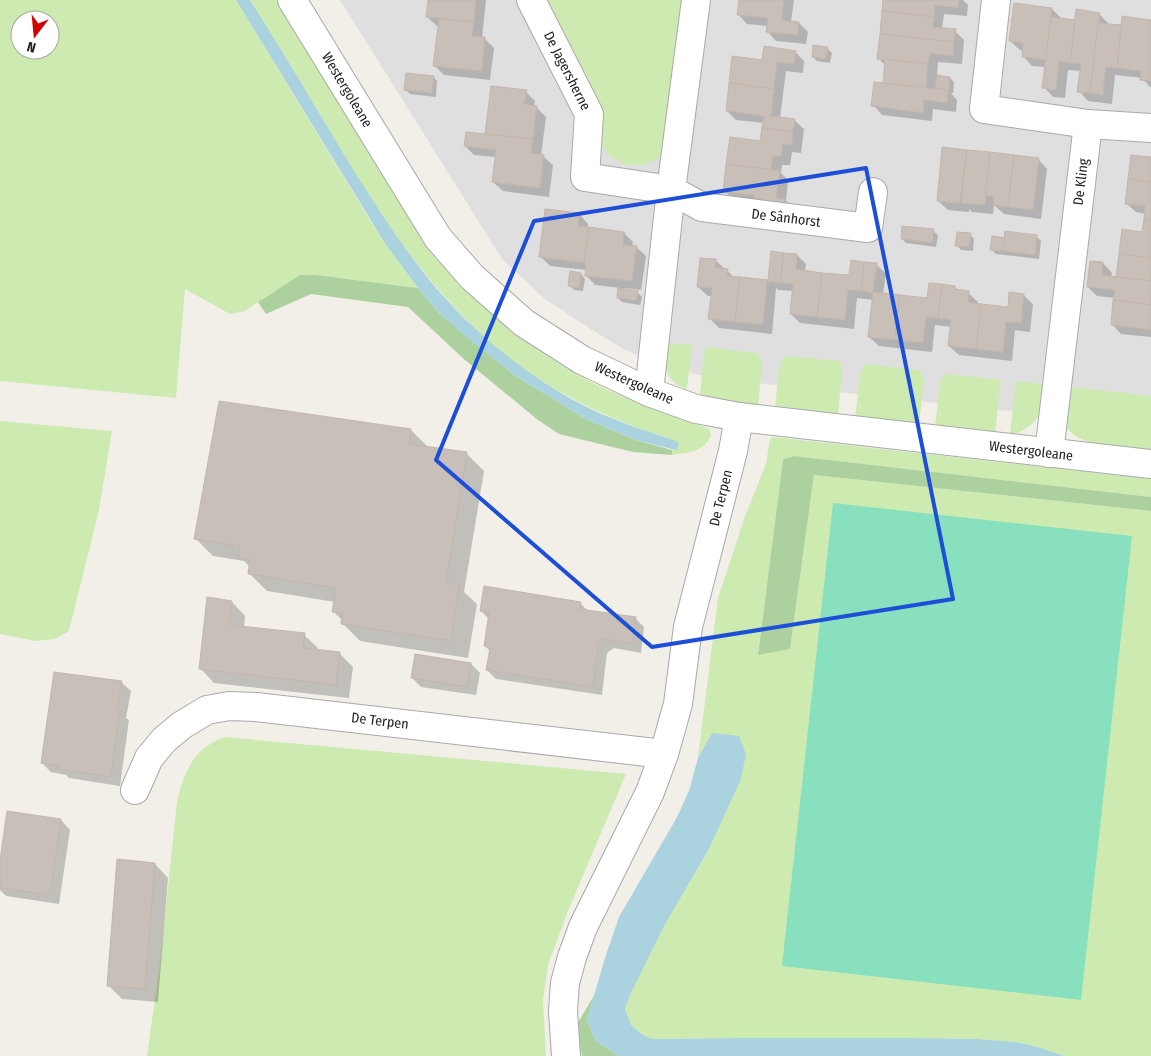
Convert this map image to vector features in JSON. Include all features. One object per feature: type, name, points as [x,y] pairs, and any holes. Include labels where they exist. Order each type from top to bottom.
[{"type":"street","name":"Westergoleane","points":[[292,0],[438,238],[472,276],[524,323],[582,360],[649,392],[696,409],[739,417],[1151,464]]},
{"type":"street","name":"De Jagersherne","points":[[531,0],[589,114],[584,177],[671,190]]},
{"type":"street","points":[[649,392],[671,190],[696,0]]},
{"type":"street","points":[[996,0],[984,110],[1088,124],[1151,128]]},
{"type":"street","name":"De Kling","points":[[1049,453],[1088,124]]},
{"type":"street","name":"De Sânhorst","points":[[671,190],[702,207],[868,228],[873,192]]},
{"type":"street","name":"De Terpen","points":[[566,1056],[562,1011],[565,983],[572,957],[583,926],[650,792],[664,754],[678,704],[688,627],[733,450],[739,417]]},
{"type":"street","name":"De Terpen","points":[[135,790],[149,758],[164,740],[182,724],[207,710],[229,706],[256,707],[664,754]]},
{"type":"highlighted area","points":[[866,168],[953,599],[652,647],[436,460],[534,221]]},
{"type":"shaded area","points":[[340,0],[1151,0],[1151,427],[713,378],[669,368],[625,350],[545,299],[502,259]]},
{"type":"green space","points":[[0,0],[236,0],[366,214],[418,288],[316,275],[274,291],[245,311],[230,314],[185,289],[176,398],[0,381]]},
{"type":"green space","points":[[250,0],[279,0],[432,255],[485,308],[514,334],[587,380],[614,393],[709,429],[711,435],[708,441],[695,451],[672,455],[672,450],[676,450],[676,441],[615,419],[557,390],[520,366],[486,338],[454,307],[398,238],[349,164],[298,76]]},
{"type":"green space","points":[[544,0],[683,0],[666,147],[657,159],[644,165],[627,165],[609,156],[601,144],[599,107],[587,80]]},
{"type":"green space","points":[[300,275],[316,275],[418,288],[439,313],[514,375],[586,419],[636,440],[672,450],[672,455],[633,452],[559,434],[538,420],[465,360],[408,307],[311,294],[266,314],[258,302]]},
{"type":"green space","points":[[667,343],[692,345],[687,389],[673,382],[669,377],[665,358]]},
{"type":"green space","points":[[705,347],[758,353],[762,364],[758,407],[735,404],[700,394]]},
{"type":"green space","points":[[785,356],[840,361],[842,370],[838,416],[775,409],[779,366]]},
{"type":"green space","points":[[865,364],[920,370],[924,380],[919,425],[855,418],[860,374]]},
{"type":"green space","points":[[946,374],[1001,380],[995,434],[935,427],[940,381]]},
{"type":"green space","points":[[1016,381],[1044,384],[1043,402],[1040,413],[1034,422],[1020,432],[1010,435]]},
{"type":"green space","points":[[1070,387],[1151,396],[1151,450],[1116,447],[1089,442],[1070,431],[1066,420]]},
{"type":"green space","points":[[0,421],[112,431],[99,510],[69,631],[55,639],[36,641],[0,634]]},
{"type":"green space","points":[[773,437],[1151,479],[1151,497],[794,456],[783,459],[758,654],[790,649],[814,475],[1151,511],[1151,1056],[1064,1056],[1016,1042],[978,1039],[657,1039],[649,1038],[631,1025],[625,1010],[629,995],[663,928],[710,847],[741,778],[712,733],[698,758],[718,598],[745,516],[766,464],[770,439]]},
{"type":"green space","points":[[794,456],[1151,497],[1151,511],[814,475],[790,649],[758,655],[783,459]]},
{"type":"green space","points":[[833,503],[1132,536],[1081,1000],[782,966]]},
{"type":"green space","points":[[225,737],[626,774],[568,911],[548,965],[543,1000],[546,1056],[147,1056],[161,955],[177,801],[187,770],[198,754],[205,747]]},
{"type":"green space","points":[[595,994],[587,1019],[595,1040],[618,1056],[582,1056],[576,1026]]},
{"type":"water","points":[[236,0],[250,0],[377,207],[427,277],[460,314],[498,348],[539,379],[581,404],[604,415],[676,441],[679,444],[676,450],[636,440],[586,419],[514,375],[439,313],[384,242]]},
{"type":"water","points":[[712,733],[739,736],[746,754],[741,779],[710,847],[663,928],[630,995],[625,1009],[631,1025],[649,1038],[657,1039],[978,1039],[1016,1042],[1064,1056],[618,1056],[595,1040],[587,1019],[619,917],[676,819],[689,791],[698,758]]},
{"type":"building","points":[[428,0],[476,0],[474,22],[426,17]]},
{"type":"building","points":[[739,0],[784,0],[782,20],[799,22],[798,35],[766,32],[768,18],[737,15]]},
{"type":"building","points":[[883,0],[959,0],[958,8],[935,5],[934,17],[882,11]]},
{"type":"building","points":[[1014,3],[1052,8],[1046,60],[1022,57],[1023,43],[1009,41]]},
{"type":"building","points":[[1076,9],[1100,13],[1090,93],[1077,92],[1081,64],[1070,63]]},
{"type":"building","points":[[882,11],[934,17],[933,27],[956,29],[954,42],[880,34]]},
{"type":"building","points":[[1122,16],[1151,20],[1151,81],[1140,80],[1141,71],[1117,68]]},
{"type":"building","points":[[1051,17],[1075,20],[1070,63],[1059,61],[1056,90],[1042,88]]},
{"type":"building","points":[[439,19],[474,22],[472,36],[485,37],[482,71],[433,66]]},
{"type":"building","points":[[1098,23],[1121,25],[1117,68],[1106,67],[1103,95],[1090,93]]},
{"type":"building","points":[[880,34],[954,42],[953,56],[930,53],[928,64],[877,59]]},
{"type":"building","points":[[813,45],[828,47],[826,59],[812,57]]},
{"type":"building","points":[[764,46],[796,51],[794,64],[777,62],[774,89],[729,83],[732,56],[762,60]]},
{"type":"building","points":[[885,59],[928,64],[926,88],[883,83]]},
{"type":"building","points":[[406,73],[434,76],[432,93],[404,90]]},
{"type":"building","points":[[937,75],[950,77],[949,90],[935,88]]},
{"type":"building","points":[[874,82],[949,90],[947,103],[924,100],[923,113],[871,106]]},
{"type":"building","points":[[729,83],[774,89],[771,116],[795,119],[793,132],[762,128],[764,116],[726,111]]},
{"type":"building","points":[[491,86],[527,90],[524,104],[537,106],[533,139],[485,134]]},
{"type":"building","points":[[762,128],[793,132],[792,145],[783,144],[781,157],[773,156],[771,169],[780,171],[726,164],[730,137],[760,141]]},
{"type":"building","points":[[466,132],[533,139],[531,153],[544,155],[540,188],[492,182],[496,150],[464,146]]},
{"type":"building","points":[[942,147],[967,150],[960,203],[937,201]]},
{"type":"building","points":[[967,150],[990,152],[985,205],[961,203]]},
{"type":"building","points":[[990,152],[1014,155],[1008,207],[993,205],[994,197],[985,195]]},
{"type":"building","points":[[1014,155],[1039,158],[1033,210],[1008,207]]},
{"type":"building","points":[[1131,155],[1151,157],[1151,182],[1128,179]]},
{"type":"building","points":[[726,164],[780,171],[776,198],[785,199],[784,212],[752,209],[754,195],[723,192]]},
{"type":"building","points":[[1128,179],[1151,182],[1151,220],[1144,219],[1145,206],[1125,204]]},
{"type":"building","points":[[545,209],[579,213],[578,226],[589,227],[584,263],[539,257]]},
{"type":"building","points":[[1144,219],[1151,220],[1151,258],[1119,254],[1122,229],[1142,232]]},
{"type":"building","points":[[902,226],[934,229],[932,243],[901,239]]},
{"type":"building","points":[[589,227],[624,232],[623,245],[637,246],[632,281],[585,276],[586,263],[584,263]]},
{"type":"building","points":[[1005,231],[1037,235],[1035,255],[1003,251]]},
{"type":"building","points":[[957,232],[971,233],[969,247],[955,246]]},
{"type":"building","points":[[992,236],[1005,238],[1003,251],[990,250]]},
{"type":"building","points":[[771,251],[784,253],[780,283],[767,281],[763,325],[735,322],[740,277],[768,280]]},
{"type":"building","points":[[784,253],[797,254],[796,269],[822,273],[817,317],[790,314],[793,284],[780,283]]},
{"type":"building","points":[[1119,254],[1151,258],[1151,281],[1116,277]]},
{"type":"building","points":[[700,258],[716,259],[715,267],[728,269],[727,276],[740,277],[735,322],[708,319],[712,288],[697,287]]},
{"type":"building","points":[[851,260],[864,262],[861,291],[848,290],[845,320],[817,317],[822,273],[849,275]]},
{"type":"building","points":[[1090,261],[1103,262],[1102,275],[1151,281],[1151,305],[1113,300],[1115,290],[1087,287]]},
{"type":"building","points":[[864,262],[877,263],[873,292],[900,295],[895,340],[868,337],[873,293],[861,291]]},
{"type":"building","points":[[570,271],[581,273],[579,288],[568,286]]},
{"type":"building","points":[[929,283],[942,284],[938,318],[926,317],[923,343],[895,340],[900,295],[927,298]]},
{"type":"building","points":[[942,284],[955,286],[955,289],[969,291],[968,302],[981,304],[976,349],[948,346],[951,320],[938,318]]},
{"type":"building","points":[[618,288],[638,291],[636,301],[617,298]]},
{"type":"building","points":[[1009,292],[1024,294],[1021,323],[1006,322],[1003,352],[976,349],[981,304],[1008,307]]},
{"type":"building","points":[[1113,300],[1151,305],[1151,330],[1111,325]]},
{"type":"building","points":[[219,401],[411,429],[409,444],[467,452],[446,583],[459,585],[451,641],[341,624],[342,613],[332,612],[336,588],[248,574],[250,559],[239,558],[240,546],[194,539]]},
{"type":"building","points":[[484,586],[581,602],[580,609],[636,617],[632,644],[605,639],[598,644],[593,687],[486,670],[490,648],[484,646],[489,613],[480,611]]},
{"type":"building","points":[[207,597],[232,601],[230,625],[305,633],[303,648],[340,652],[336,685],[199,669]]},
{"type":"building","points":[[415,654],[471,663],[467,687],[411,678]]},
{"type":"building","points":[[54,672],[122,681],[117,709],[120,710],[111,777],[58,769],[59,766],[41,763]]},
{"type":"building","points":[[7,811],[61,819],[50,895],[0,888],[0,860]]},
{"type":"building","points":[[117,859],[155,863],[145,989],[107,986]]}]
